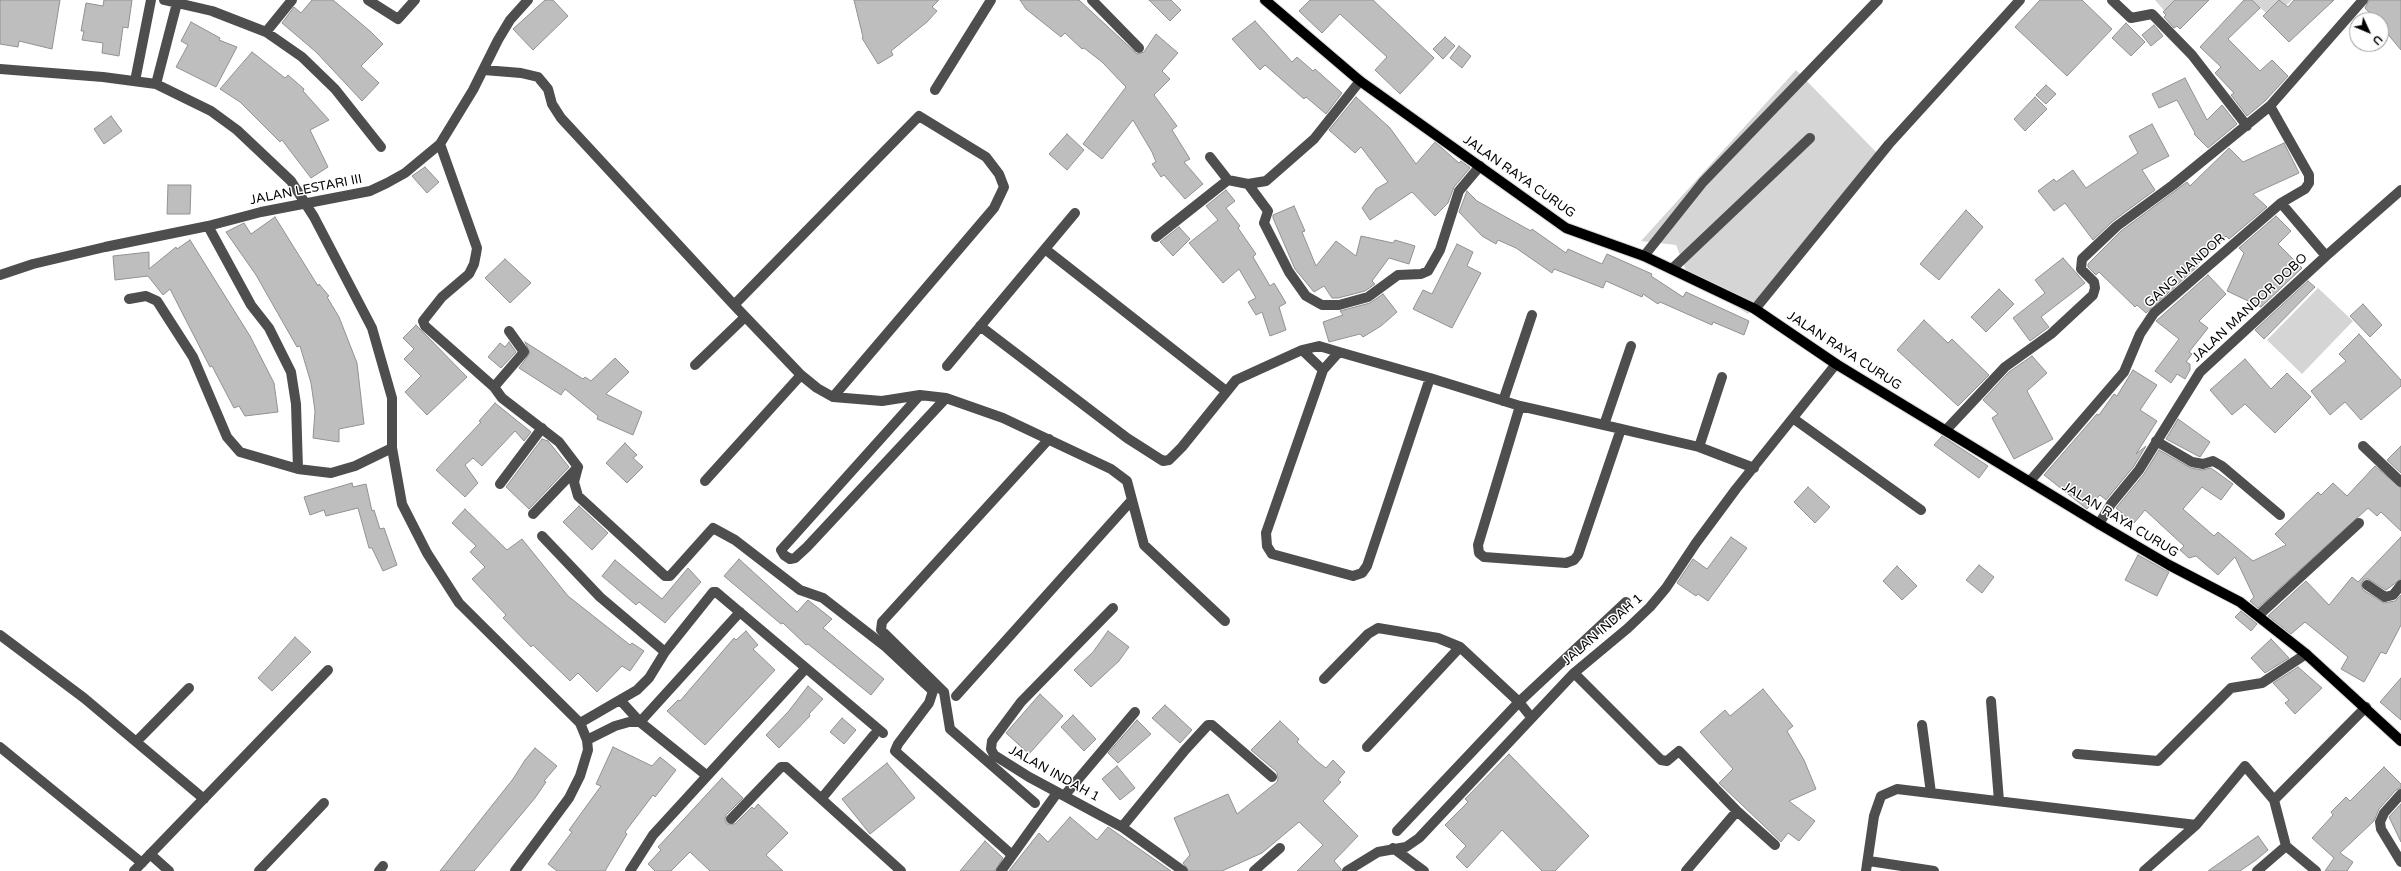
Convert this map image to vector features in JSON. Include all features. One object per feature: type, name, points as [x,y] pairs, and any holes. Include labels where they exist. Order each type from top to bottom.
[{"type":"main road","name":"JALAN RAYA CURUG","points":[[1265,0],[1360,81],[1566,228],[1644,256],[1755,309],[1836,364],[2099,524],[2169,565],[2240,602],[2306,654],[2400,738]]},
{"type":"street","points":[[135,82],[151,0]]},
{"type":"street","points":[[164,0],[212,11],[266,32],[316,68],[381,147]]},
{"type":"street","points":[[266,32],[292,0]]},
{"type":"street","points":[[368,0],[398,20],[415,0]]},
{"type":"street","name":"JALAN LESTARI III","points":[[0,275],[33,264],[105,247],[208,226],[260,212],[370,191],[387,184],[405,173],[440,144],[484,70],[498,40],[510,20],[528,0]]},
{"type":"street","points":[[935,90],[992,0]]},
{"type":"street","points":[[1092,0],[1139,48]]},
{"type":"street","points":[[1644,256],[1703,182],[1878,0]]},
{"type":"street","points":[[1755,309],[1889,144],[2020,0]]},
{"type":"street","points":[[2112,0],[2131,18],[2152,14],[2192,55],[2247,126]]},
{"type":"street","points":[[1946,430],[2005,367],[2051,334],[2093,295],[2094,282],[2081,269],[2082,259],[2117,226],[2173,185],[2270,106],[2363,0]]},
{"type":"street","points":[[156,84],[177,3]]},
{"type":"street","points":[[0,69],[103,77],[156,84],[211,111],[237,130],[291,181],[372,328],[392,398],[392,448],[402,504],[427,553],[459,603],[580,723],[587,740],[588,750],[580,776],[569,798],[515,871]]},
{"type":"street","points":[[484,70],[521,73],[538,77],[548,89],[552,104],[561,118],[734,305],[801,375],[816,388],[833,397],[882,401],[920,395],[946,398],[1003,418],[1049,439],[1122,476],[1127,481],[1131,501],[1144,545],[1225,621]]},
{"type":"street","points":[[1210,157],[1228,180],[1248,184],[1266,181],[1314,139],[1360,81]]},
{"type":"street","name":"GANG NANDOR","points":[[2030,482],[2124,372],[2140,334],[2154,313],[2281,203],[2304,189],[2309,183],[2309,175],[2270,106]]},
{"type":"street","points":[[734,305],[919,116],[986,157],[999,174],[1004,187],[994,208],[833,397]]},
{"type":"street","points":[[1672,269],[1810,138]]},
{"type":"street","points":[[440,144],[474,240],[476,254],[474,264],[468,274],[442,297],[423,321],[425,326],[494,387],[502,398],[559,442],[578,467]]},
{"type":"street","points":[[1248,184],[1268,211],[1264,223],[1289,272],[1306,296],[1322,305],[1338,305],[1368,297],[1398,275],[1421,274],[1428,271],[1440,250],[1459,190],[1480,166]]},
{"type":"street","points":[[1156,237],[1228,180]]},
{"type":"street","name":"JALAN MANDOR DOBO","points":[[2099,524],[2111,504],[2139,470],[2156,440],[2200,372],[2326,256],[2401,190]]},
{"type":"street","points":[[2281,203],[2326,256]]},
{"type":"street","points":[[947,366],[1075,213]]},
{"type":"street","points":[[208,226],[252,305],[269,328],[291,372],[296,404],[298,469]]},
{"type":"street","points":[[1045,249],[1226,391]]},
{"type":"street","points":[[129,299],[146,296],[158,301],[193,357],[222,425],[235,448],[240,452],[298,469],[331,473],[355,466],[392,448]]},
{"type":"street","points":[[1503,401],[1532,315]]},
{"type":"street","points":[[695,365],[745,316]]},
{"type":"street","points":[[980,326],[1127,438],[1163,461],[1169,460],[1182,447],[1236,380],[1302,350],[1319,346],[1520,406],[1699,447],[1754,468]]},
{"type":"street","points":[[494,387],[524,352],[509,330]]},
{"type":"street","points":[[1604,425],[1631,346]]},
{"type":"street","points":[[1302,350],[1323,370]]},
{"type":"street","points":[[1339,352],[1323,370],[1266,534],[1267,546],[1272,554],[1353,576],[1362,573],[1367,566],[1430,378]]},
{"type":"street","name":"JALAN INDAH 1","points":[[1348,871],[1378,852],[1393,848],[1406,847],[1419,838],[1531,717],[1574,673],[1628,628],[1650,607],[1666,588],[1696,543],[1836,364]]},
{"type":"street","points":[[705,481],[801,375]]},
{"type":"street","points":[[1699,447],[1722,377]]},
{"type":"street","points":[[920,395],[781,550],[784,555],[790,559],[795,558],[807,547],[946,398]]},
{"type":"street","points":[[1520,406],[1478,545],[1479,553],[1484,557],[1566,563],[1574,560],[1578,554],[1621,429]]},
{"type":"street","points":[[1794,419],[1921,510]]},
{"type":"street","points":[[500,484],[542,428]]},
{"type":"street","points":[[1035,803],[950,729],[944,692],[881,630],[882,622],[1049,439]]},
{"type":"street","points":[[2156,440],[2192,462],[2203,464],[2213,461],[2222,466],[2280,515]]},
{"type":"street","points":[[2363,446],[2401,482]]},
{"type":"street","points":[[533,514],[578,467]]},
{"type":"street","points":[[578,467],[574,482],[578,496],[665,576],[670,576],[713,528],[735,540],[800,590],[823,598],[886,647],[933,691],[929,703],[898,744],[895,751],[1012,855]]},
{"type":"street","points":[[956,696],[1131,501]]},
{"type":"street","points":[[2258,615],[2359,523]]},
{"type":"street","points":[[542,536],[600,597],[665,652]]},
{"type":"street","points":[[2367,585],[2385,597],[2393,594],[2401,585]]},
{"type":"street","points":[[580,723],[621,701],[648,678],[665,652],[713,592],[719,593],[806,668],[878,734],[822,798]]},
{"type":"street","points":[[1397,831],[1519,702],[1626,602]]},
{"type":"street","name":"JALAN INDAH 1","points":[[1113,608],[1021,702],[992,741],[991,749],[994,755],[1061,795],[1122,827],[1183,871]]},
{"type":"street","points":[[587,740],[615,726],[628,722],[640,722],[740,612]]},
{"type":"street","points":[[1324,679],[1368,634],[1378,628],[1438,638],[1460,647],[1519,702],[1531,717]]},
{"type":"street","points":[[0,635],[84,698],[204,799]]},
{"type":"street","points":[[1368,747],[1460,647]]},
{"type":"street","points":[[2077,754],[2158,761],[2231,688],[2262,683],[2306,654]]},
{"type":"street","points":[[630,871],[653,835],[706,775],[806,668]]},
{"type":"street","points":[[135,871],[328,670]]},
{"type":"street","points":[[1574,673],[1661,760],[1667,761],[1679,751],[1737,811],[1775,845]]},
{"type":"street","points":[[137,742],[189,688]]},
{"type":"street","points":[[621,701],[640,722],[706,775]]},
{"type":"street","points":[[1990,701],[1999,801]]},
{"type":"street","points":[[2274,800],[2366,707]]},
{"type":"street","points":[[1001,871],[1012,855],[1061,795],[1135,712]]},
{"type":"street","points":[[1122,827],[1185,750],[1208,725],[1212,725],[1272,778]]},
{"type":"street","points":[[1922,725],[1931,793]]},
{"type":"street","points":[[0,747],[142,863]]},
{"type":"street","points":[[2144,871],[2196,825],[2245,766],[2274,800],[2286,846],[2316,871]]},
{"type":"street","points":[[731,819],[781,767],[790,770],[901,871]]},
{"type":"street","points":[[1866,871],[1869,861],[1874,816],[1881,796],[1897,789],[2196,825]]},
{"type":"street","points":[[2401,794],[2384,813],[2380,822],[2381,829],[2401,862]]},
{"type":"street","points":[[259,871],[324,803]]},
{"type":"street","points":[[1686,871],[1737,811]]},
{"type":"street","points":[[2258,871],[2286,846]]},
{"type":"street","points":[[1254,871],[1280,848]]},
{"type":"street","points":[[1393,848],[1424,871]]},
{"type":"street","points":[[150,854],[169,871]]},
{"type":"street","points":[[1869,861],[1934,871]]},
{"type":"shaded area","points":[[2155,0],[2195,0],[2170,17]]},
{"type":"shaded area","points":[[2251,0],[2292,0],[2272,18]]},
{"type":"shaded area","points":[[1796,70],[1878,154],[1748,314],[1689,278],[1676,245],[1641,241]]},
{"type":"shaded area","points":[[2318,288],[2353,321],[2302,374],[2267,340]]},
{"type":"building","points":[[0,0],[60,0],[52,49],[19,41],[18,47],[0,44]]},
{"type":"building","points":[[104,0],[132,0],[128,28],[123,27],[119,56],[102,53],[103,43],[82,40],[84,31],[81,31],[86,3],[103,6]]},
{"type":"building","points":[[312,0],[333,0],[383,44],[361,66],[379,83],[362,101],[316,52],[282,23],[294,7],[301,13]]},
{"type":"building","points":[[545,0],[553,0],[568,16],[533,50],[513,29]]},
{"type":"building","points":[[854,0],[939,0],[932,7],[937,11],[927,22],[891,51],[893,55],[878,64],[862,38]]},
{"type":"building","points":[[1020,0],[1079,0],[1137,54],[1144,52],[1156,34],[1178,53],[1162,71],[1170,79],[1154,95],[1177,126],[1172,130],[1190,159],[1184,162],[1203,184],[1185,199],[1164,175],[1161,177],[1152,164],[1156,162],[1152,152],[1133,120],[1102,159],[1083,144],[1126,87],[1102,62],[1084,48],[1082,49],[1065,33],[1061,37],[1026,9]]},
{"type":"building","points":[[1149,0],[1171,0],[1181,10],[1170,21]]},
{"type":"building","points":[[1310,0],[1373,0],[1434,58],[1400,94],[1375,70],[1387,57],[1340,14],[1322,33],[1299,11]]},
{"type":"building","points":[[2040,0],[2082,0],[2112,29],[2067,76],[2015,27]]},
{"type":"building","points":[[2175,0],[2209,0],[2180,29],[2177,26],[2174,28],[2164,17],[2166,15],[2163,12]]},
{"type":"building","points":[[2244,0],[2252,0],[2260,8],[2228,39],[2260,71],[2272,60],[2288,76],[2265,101],[2247,116],[2231,95],[2234,93],[2215,73],[2221,67],[2200,47]]},
{"type":"building","points":[[2279,0],[2288,7],[2294,0],[2334,0],[2289,42],[2263,16]]},
{"type":"building","points":[[2369,0],[2401,0],[2401,50],[2389,36],[2389,12],[2369,12],[2365,8]]},
{"type":"building","points":[[1255,21],[1292,62],[1297,57],[1313,71],[1315,69],[1342,93],[1326,114],[1306,97],[1304,99],[1265,65],[1260,70],[1232,39]]},
{"type":"building","points":[[191,22],[220,38],[219,40],[237,47],[216,87],[176,67],[188,45],[181,41]]},
{"type":"building","points":[[2126,23],[2145,42],[2131,56],[2112,38]]},
{"type":"building","points":[[2154,25],[2163,36],[2151,46],[2142,35]]},
{"type":"building","points":[[1445,37],[1455,46],[1443,59],[1433,49]]},
{"type":"building","points":[[1459,46],[1471,56],[1462,68],[1450,58]]},
{"type":"building","points":[[252,52],[285,78],[288,75],[304,89],[303,91],[329,120],[310,130],[328,167],[311,178],[282,140],[280,142],[240,102],[220,89]]},
{"type":"building","points":[[2185,78],[2207,120],[2222,105],[2237,124],[2208,148],[2194,134],[2195,133],[2177,100],[2159,108],[2152,94]]},
{"type":"building","points":[[2046,85],[2056,94],[2046,104],[2036,95]]},
{"type":"building","points":[[1356,97],[1390,128],[1416,164],[1435,142],[1459,163],[1461,161],[1470,168],[1454,187],[1448,203],[1435,216],[1412,192],[1370,220],[1362,208],[1376,189],[1388,182],[1361,147],[1355,153],[1329,130]]},
{"type":"building","points":[[2035,97],[2047,109],[2025,131],[2014,119]]},
{"type":"building","points":[[111,116],[122,131],[104,144],[94,129]]},
{"type":"building","points":[[2152,124],[2169,156],[2142,170],[2155,190],[2113,221],[2093,240],[2065,203],[2054,211],[2038,191],[2054,179],[2056,182],[2073,170],[2086,188],[2138,153],[2129,136]]},
{"type":"building","points":[[1067,134],[1084,150],[1067,170],[1049,154]]},
{"type":"building","points":[[2284,143],[2299,173],[2253,194],[2267,207],[2229,239],[2226,236],[2198,264],[2199,265],[2146,313],[2137,305],[2135,307],[2099,272],[2096,275],[2088,267],[2088,264],[2121,231],[2187,182],[2190,186],[2229,148],[2243,162]]},
{"type":"building","points":[[425,167],[439,182],[427,193],[412,176]]},
{"type":"building","points":[[168,185],[191,185],[190,214],[167,214]]},
{"type":"building","points":[[1226,190],[1235,201],[1226,208],[1240,226],[1238,228],[1256,254],[1253,257],[1270,286],[1274,283],[1286,303],[1279,307],[1286,330],[1270,336],[1262,312],[1256,315],[1248,302],[1256,298],[1239,269],[1223,283],[1189,243],[1218,220],[1206,206]]},
{"type":"building","points":[[1467,191],[1477,201],[1531,231],[1532,229],[1566,253],[1568,249],[1602,264],[1607,254],[1652,274],[1651,276],[1683,297],[1686,292],[1749,321],[1744,335],[1713,322],[1712,325],[1660,302],[1658,304],[1643,294],[1642,297],[1606,281],[1603,288],[1554,269],[1552,273],[1516,248],[1498,240],[1496,244],[1482,236],[1459,212]]},
{"type":"building","points":[[1294,206],[1305,231],[1302,232],[1316,266],[1336,241],[1356,256],[1361,236],[1393,243],[1395,240],[1415,246],[1409,264],[1389,258],[1372,281],[1375,284],[1365,291],[1338,298],[1332,298],[1324,286],[1314,292],[1295,269],[1273,218],[1273,215]]},
{"type":"building","points":[[1966,210],[1983,227],[1939,280],[1920,264]]},
{"type":"building","points":[[2276,216],[2291,231],[2278,244],[2302,268],[2261,307],[2227,291],[2244,253],[2239,248]]},
{"type":"building","points":[[275,217],[318,286],[319,284],[329,296],[327,297],[339,317],[357,363],[364,424],[339,429],[339,442],[313,438],[315,411],[311,383],[300,346],[297,347],[256,275],[226,232],[244,223],[251,234]]},
{"type":"building","points":[[1179,227],[1190,239],[1173,256],[1160,242]]},
{"type":"building","points":[[190,240],[250,336],[274,383],[278,412],[245,416],[239,406],[234,408],[212,366],[210,367],[170,289],[163,295],[148,276],[115,280],[113,256],[149,252],[149,269],[176,247],[177,249]]},
{"type":"building","points":[[1457,244],[1473,252],[1467,266],[1481,273],[1452,328],[1413,309],[1423,290],[1432,294]]},
{"type":"building","points":[[2063,258],[2085,283],[2041,317],[2049,327],[2030,341],[2013,318],[2045,293],[2035,280]]},
{"type":"building","points":[[505,259],[531,283],[510,303],[485,278]]},
{"type":"building","points":[[2208,275],[2226,294],[2199,321],[2208,328],[2189,352],[2192,354],[2186,362],[2190,364],[2190,370],[2185,379],[2177,374],[2171,383],[2155,371],[2179,339],[2156,321]]},
{"type":"building","points":[[2308,281],[2315,287],[2264,339],[2255,330]]},
{"type":"building","points":[[1999,289],[2014,304],[1986,332],[1971,317]]},
{"type":"building","points":[[1383,294],[1397,312],[1381,326],[1363,337],[1360,334],[1329,342],[1323,322],[1343,315],[1340,311],[1370,303]]},
{"type":"building","points":[[2363,304],[2382,325],[2370,337],[2350,316]]},
{"type":"building","points":[[1924,320],[1948,343],[1952,339],[1989,375],[1958,406],[1897,350]]},
{"type":"building","points":[[416,325],[467,377],[427,415],[405,392],[421,376],[404,359],[414,349],[403,338]]},
{"type":"building","points":[[2359,334],[2401,380],[2401,386],[2361,420],[2345,402],[2330,415],[2311,391],[2346,361],[2339,354]]},
{"type":"building","points":[[509,342],[516,352],[501,368],[488,357],[500,343],[505,347]]},
{"type":"building","points":[[525,342],[583,379],[585,377],[591,381],[615,358],[629,372],[606,394],[642,412],[633,435],[597,419],[598,416],[565,389],[561,395],[519,368],[530,353]]},
{"type":"building","points":[[2032,356],[2047,373],[2027,391],[2053,439],[2014,459],[1992,418],[1998,414],[1983,400],[2009,372]]},
{"type":"building","points":[[2245,359],[2271,389],[2287,373],[2311,397],[2275,433],[2245,404],[2232,415],[2210,390]]},
{"type":"building","points":[[2133,370],[2157,385],[2140,410],[2157,421],[2136,454],[2146,446],[2134,466],[2106,500],[2100,495],[2087,509],[2044,475],[2097,414],[2099,415],[2114,394],[2117,396]]},
{"type":"building","points":[[495,403],[531,432],[524,441],[515,431],[482,466],[473,458],[465,465],[478,483],[465,497],[436,470],[481,422],[479,421]]},
{"type":"building","points":[[2178,419],[2210,442],[2200,457],[2166,439]]},
{"type":"building","points":[[1942,436],[1988,466],[1979,478],[1934,445]]},
{"type":"building","points":[[542,439],[548,441],[569,467],[529,509],[506,487]]},
{"type":"building","points":[[625,443],[637,455],[633,458],[643,467],[627,483],[606,463]]},
{"type":"building","points":[[2401,446],[2401,473],[2387,460]]},
{"type":"building","points":[[2159,450],[2191,468],[2202,470],[2211,468],[2233,484],[2221,500],[2202,487],[2183,509],[2214,536],[2218,532],[2253,561],[2286,545],[2275,534],[2318,492],[2321,495],[2333,483],[2347,496],[2375,466],[2401,488],[2401,531],[2381,512],[2377,516],[2368,508],[2258,608],[2250,601],[2254,597],[2235,557],[2218,575],[2196,556],[2189,558],[2180,550],[2184,546],[2145,510],[2134,523],[2116,508],[2144,474]]},
{"type":"building","points":[[352,483],[353,487],[366,484],[372,511],[374,510],[380,529],[384,528],[397,565],[383,571],[372,548],[369,548],[358,508],[326,516],[324,510],[310,515],[304,497]]},
{"type":"building","points":[[1808,487],[1830,507],[1815,523],[1794,502]]},
{"type":"building","points":[[579,506],[608,533],[592,550],[563,522]]},
{"type":"building","points":[[465,509],[507,550],[522,539],[568,596],[630,645],[632,643],[644,651],[630,671],[622,666],[597,692],[578,673],[570,681],[533,645],[531,647],[503,618],[506,615],[472,579],[485,567],[470,552],[476,546],[452,523]]},
{"type":"building","points":[[1731,537],[1747,548],[1708,601],[1698,594],[1696,596],[1677,583],[1693,559],[1707,569]]},
{"type":"building","points":[[2401,537],[2401,579],[2386,590],[2368,579],[2364,579],[2361,584],[2363,590],[2384,603],[2395,601],[2401,595],[2401,625],[2386,654],[2381,652],[2364,682],[2341,669],[2348,657],[2305,622],[2291,634],[2268,616],[2306,581],[2329,605],[2352,577],[2358,582]]},
{"type":"building","points":[[2138,555],[2169,572],[2157,596],[2125,580]]},
{"type":"building","points":[[739,559],[797,612],[808,600],[832,619],[823,628],[884,679],[871,695],[808,644],[806,645],[783,623],[781,624],[724,576]]},
{"type":"building","points":[[615,560],[662,599],[688,568],[701,582],[665,623],[639,602],[636,605],[602,576]]},
{"type":"building","points":[[1979,565],[1994,577],[1982,593],[1966,580]]},
{"type":"building","points":[[1897,566],[1917,586],[1902,600],[1883,581]]},
{"type":"building","points":[[2241,611],[2257,624],[2251,631],[2235,617]]},
{"type":"building","points":[[746,631],[758,645],[753,649],[775,670],[705,745],[667,711],[678,700],[680,701],[734,638],[736,640]]},
{"type":"building","points":[[1108,631],[1129,647],[1119,661],[1091,687],[1074,670],[1093,652]]},
{"type":"building","points":[[295,637],[311,652],[272,691],[258,678]]},
{"type":"building","points":[[2271,639],[2289,658],[2265,673],[2251,658]]},
{"type":"building","points":[[2298,667],[2322,688],[2295,714],[2285,703],[2289,700],[2273,683]]},
{"type":"building","points":[[2401,678],[2401,720],[2380,702]]},
{"type":"building","points":[[808,686],[823,699],[809,714],[810,716],[779,748],[766,735],[788,712]]},
{"type":"building","points":[[1763,689],[1793,726],[1787,731],[1804,760],[1816,789],[1789,801],[1815,821],[1799,841],[1788,833],[1781,842],[1719,783],[1733,769],[1700,732],[1725,710],[1730,716]]},
{"type":"building","points":[[1040,694],[1063,716],[1029,754],[1006,733]]},
{"type":"building","points":[[1165,705],[1192,730],[1180,743],[1152,718]]},
{"type":"building","points":[[1073,715],[1096,739],[1084,751],[1061,727]]},
{"type":"building","points":[[842,718],[856,730],[844,744],[830,732]]},
{"type":"building","points":[[1137,720],[1151,734],[1118,763],[1108,753]]},
{"type":"building","points":[[1280,721],[1299,739],[1297,742],[1318,762],[1326,768],[1333,760],[1345,772],[1338,780],[1341,782],[1323,801],[1358,836],[1334,861],[1341,871],[1297,871],[1323,845],[1299,822],[1262,853],[1222,871],[1189,871],[1183,863],[1190,855],[1174,818],[1228,794],[1237,814],[1277,782],[1277,772],[1251,750]]},
{"type":"building","points":[[613,747],[652,766],[660,757],[676,770],[655,797],[653,795],[625,832],[627,834],[605,871],[557,871],[548,864],[572,832],[569,830],[601,786],[596,784]]},
{"type":"building","points":[[535,748],[557,766],[544,781],[546,782],[535,798],[474,871],[440,871],[513,779],[525,760]]},
{"type":"building","points":[[1509,754],[1589,836],[1555,871],[1542,871],[1502,830],[1467,868],[1456,857],[1466,846],[1445,825],[1468,802],[1465,799]]},
{"type":"building","points":[[887,763],[915,798],[870,834],[842,799]]},
{"type":"building","points":[[1117,766],[1135,788],[1120,800],[1102,779]]},
{"type":"building","points":[[2384,767],[2401,784],[2401,788],[2396,790],[2379,809],[2374,821],[2340,853],[2353,862],[2347,871],[2325,871],[2334,858],[2312,838],[2333,815],[2331,812],[2346,797],[2350,801]]},
{"type":"building","points":[[722,778],[743,798],[726,815],[725,820],[727,824],[735,824],[752,807],[754,809],[758,804],[788,833],[766,855],[783,871],[710,871],[690,852],[671,871],[655,871],[648,864],[661,850],[658,847]]},
{"type":"building","points":[[2401,804],[2401,842],[2389,817]]},
{"type":"building","points":[[1070,817],[1097,840],[1108,827],[1171,871],[1009,871],[1039,833],[1048,842]]},
{"type":"building","points":[[2258,836],[2268,850],[2256,860],[2240,871],[2208,871]]},
{"type":"building","points":[[985,841],[1003,858],[995,871],[960,871]]}]
